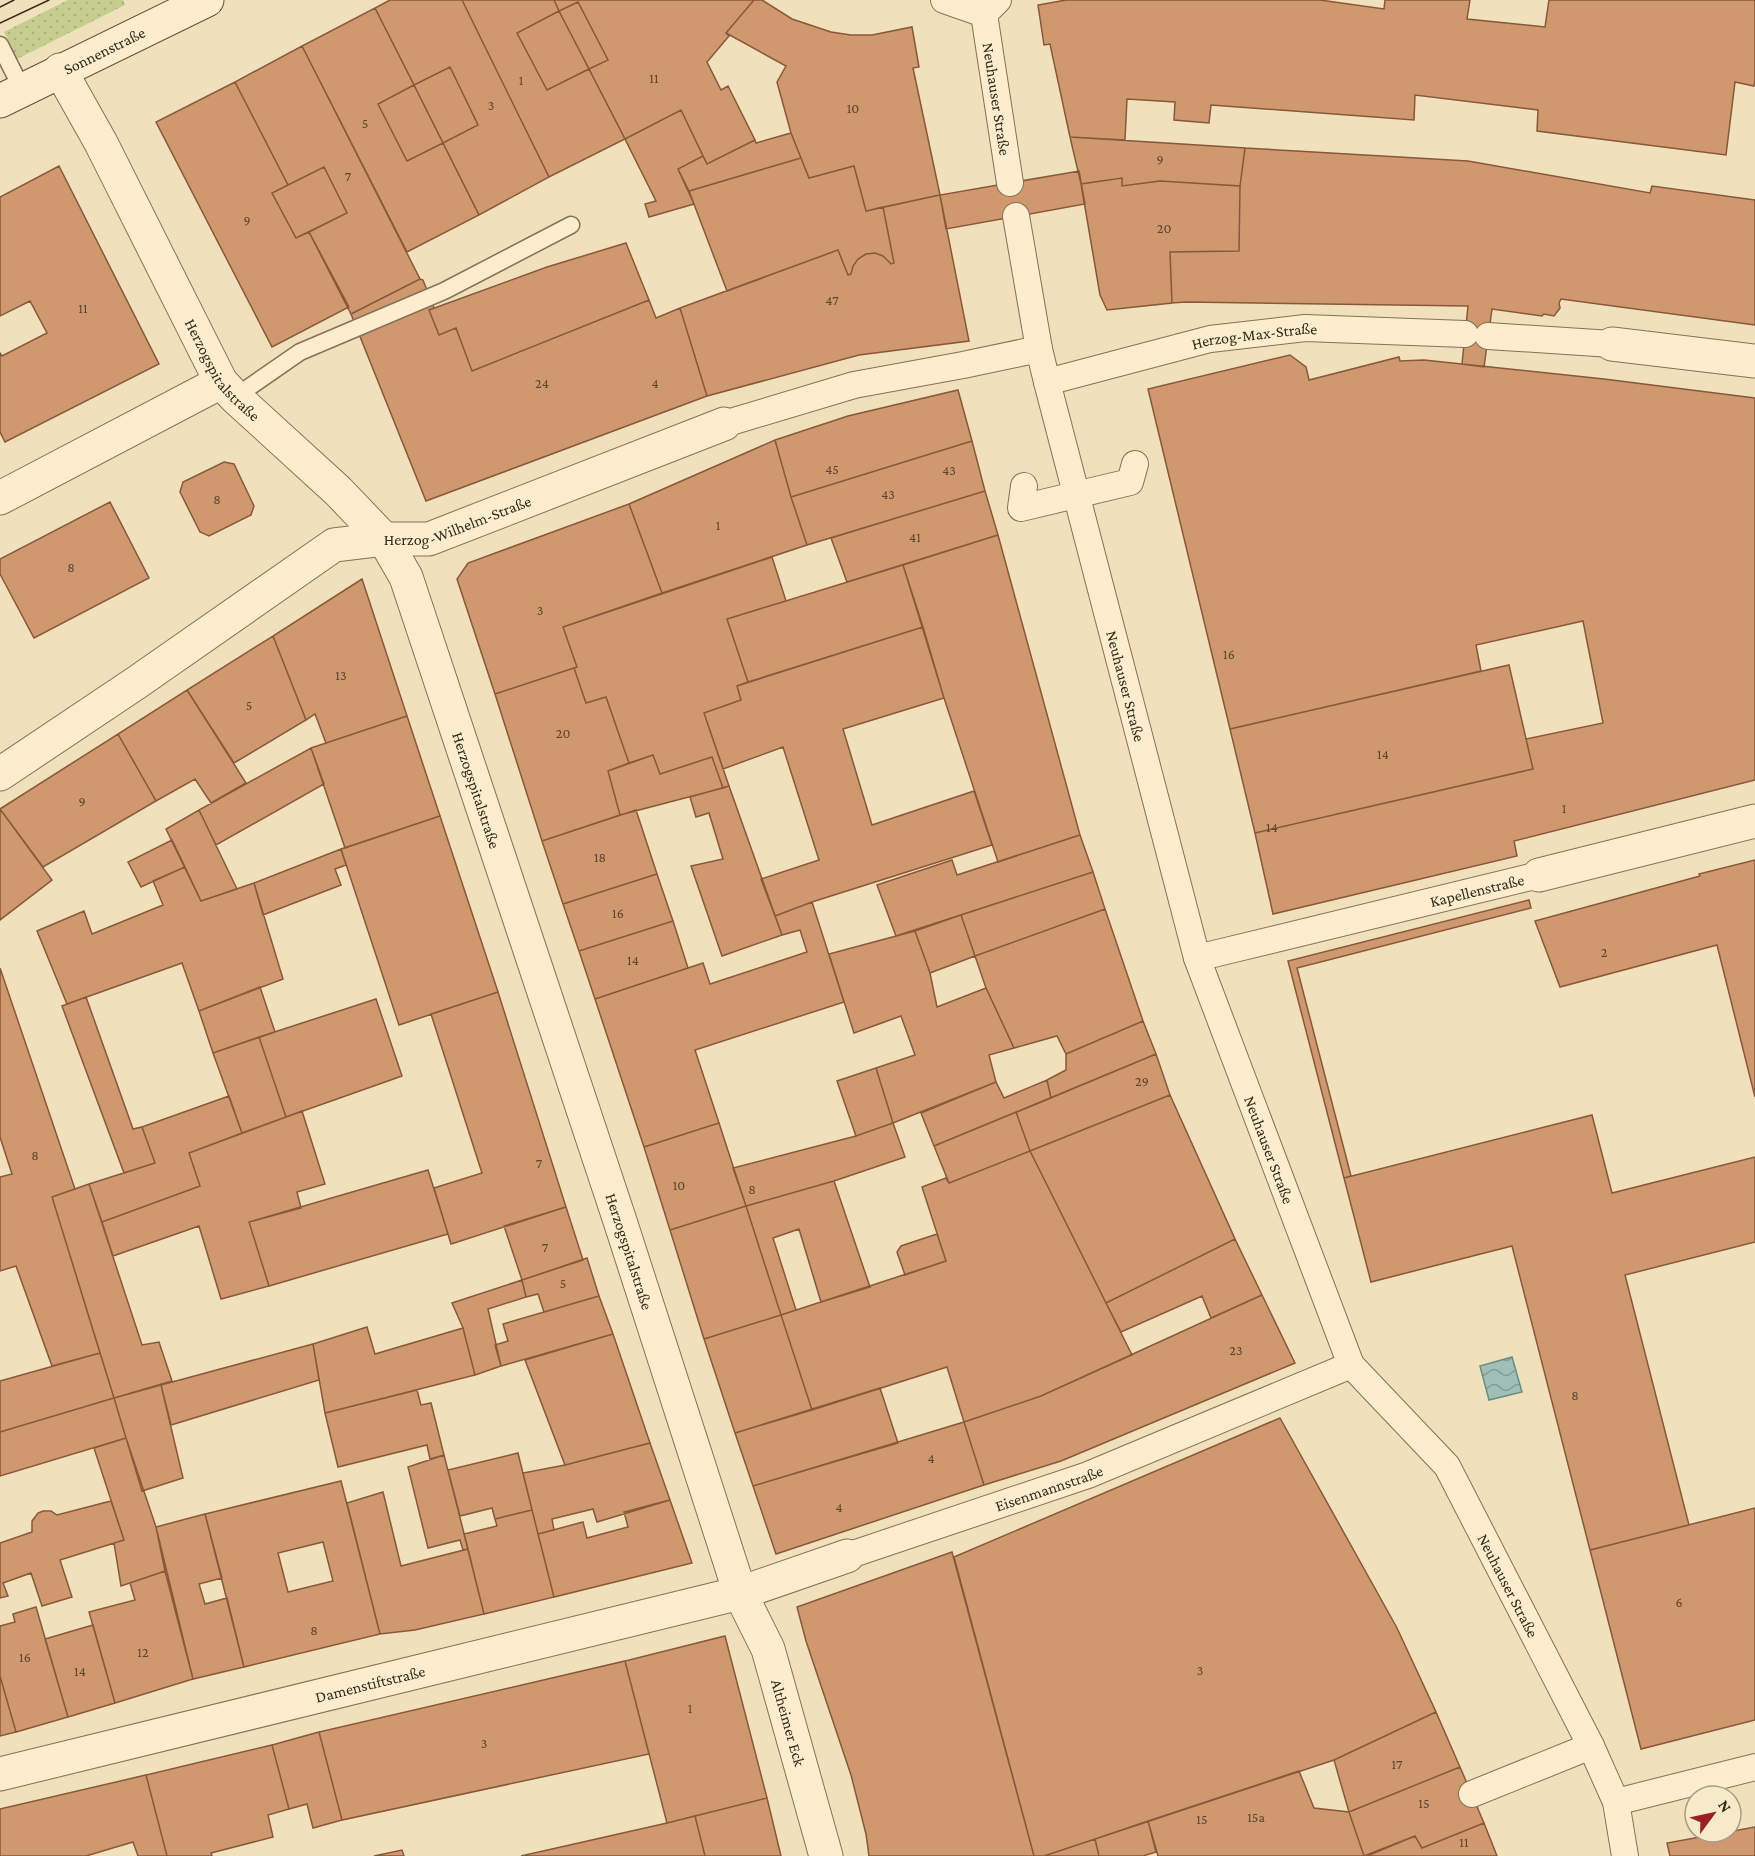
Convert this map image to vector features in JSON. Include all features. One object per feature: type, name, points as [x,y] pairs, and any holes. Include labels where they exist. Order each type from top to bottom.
[{"type":"street","name":"Sonnenstraße","points":[[11,95],[207,0]]},
{"type":"street","points":[[944,0],[991,7]]},
{"type":"street","name":"Neuhauser Straße","points":[[991,7],[1010,183]]},
{"type":"street","name":"Herzogspitalstraße","points":[[60,70],[101,143],[228,390],[338,491],[384,539],[406,577],[617,1213],[740,1593]]},
{"type":"street","name":"Neuhauser Straße","points":[[1016,216],[1039,349],[1047,382],[1197,958],[1351,1365],[1448,1466],[1591,1746],[1616,1802],[1624,1856]]},
{"type":"street","name":"Herzog-Max-Straße","points":[[1047,382],[1210,339],[1305,328],[1477,335],[1612,344],[1755,361]]},
{"type":"street","name":"Herzog-Wilhelm-Straße","points":[[0,774],[136,683],[334,545],[384,539],[429,538],[724,423],[854,385],[1039,349]]},
{"type":"street","points":[[0,498],[228,390]]},
{"type":"street","points":[[1018,495],[1076,494],[1128,472]]},
{"type":"street","name":"Kapellenstraße","points":[[1197,958],[1755,821]]},
{"type":"street","name":"Eisenmannstraße","points":[[740,1593],[1088,1475],[1351,1365]]},
{"type":"street","name":"Damenstiftstraße","points":[[0,1774],[740,1593]]},
{"type":"street","name":"Altheimer Eck","points":[[740,1593],[768,1649],[826,1856]]},
{"type":"street","points":[[1472,1794],[1591,1746]]},
{"type":"street","points":[[1616,1802],[1755,1767]]},
{"type":"lane","points":[[0,45],[11,95]]},
{"type":"lane","points":[[228,390],[300,352],[444,291],[571,225]]},
{"type":"green space","points":[[68,0],[123,0],[125,5],[17,59],[4,32]]},
{"type":"water","points":[[1512,1357],[1522,1392],[1489,1400],[1480,1366]]},
{"type":"building","points":[[390,0],[462,0],[549,177],[479,215],[443,143],[478,125],[450,67],[414,85],[375,8]]},
{"type":"building","points":[[462,0],[554,0],[559,11],[517,33],[547,90],[589,69],[625,139],[549,177]]},
{"type":"building","points":[[554,0],[754,0],[726,33],[729,36],[707,62],[721,90],[728,86],[755,140],[707,164],[681,110],[625,139],[589,69],[608,60],[578,2],[559,11]]},
{"type":"building","points":[[754,0],[762,0],[792,19],[831,32],[872,35],[912,27],[919,67],[913,68],[940,195],[866,211],[854,166],[809,178],[791,133],[777,82],[786,66],[726,33]]},
{"type":"building","points":[[1066,0],[1320,0],[1384,9],[1385,0],[1470,0],[1467,19],[1545,27],[1549,0],[1755,0],[1755,81],[1754,86],[1735,82],[1726,155],[1537,131],[1538,110],[1415,95],[1414,120],[1211,105],[1209,123],[1174,120],[1175,102],[1127,99],[1125,140],[1070,137],[1050,44],[1044,45],[1038,5]]},
{"type":"building","points":[[578,2],[608,60],[589,69],[559,11]]},
{"type":"building","points":[[375,8],[414,85],[378,104],[407,161],[443,143],[479,215],[407,252],[302,46]]},
{"type":"building","points":[[559,11],[589,69],[547,90],[517,33]]},
{"type":"building","points":[[302,46],[420,279],[351,314],[309,232],[347,213],[324,167],[288,185],[235,82]]},
{"type":"building","points":[[450,67],[478,125],[443,143],[414,85]]},
{"type":"building","points":[[235,82],[288,185],[272,193],[296,238],[309,232],[349,307],[272,347],[156,122]]},
{"type":"building","points":[[414,85],[443,143],[407,161],[378,104]]},
{"type":"building","points":[[681,110],[703,156],[678,169],[694,204],[649,217],[645,204],[656,201],[625,139]]},
{"type":"building","points":[[791,133],[801,158],[689,191],[678,169],[703,156],[707,164],[755,140],[756,143]]},
{"type":"building","points":[[1070,137],[1245,148],[1240,186],[1160,181],[1122,186],[1122,178],[1081,184]]},
{"type":"building","points":[[1245,148],[1468,161],[1650,193],[1652,186],[1755,200],[1755,325],[1561,299],[1560,308],[1554,316],[1492,309],[1484,367],[1462,364],[1468,306],[1172,303],[1170,252],[1239,251],[1240,186]]},
{"type":"building","points":[[801,158],[809,178],[854,166],[866,211],[883,207],[894,263],[891,264],[883,256],[875,253],[866,254],[858,259],[851,274],[848,275],[838,250],[727,291],[689,191]]},
{"type":"building","points":[[59,166],[159,364],[5,442],[0,432],[0,353],[2,356],[47,333],[30,301],[0,316],[0,197]]},
{"type":"building","points":[[324,167],[347,213],[296,238],[272,193]]},
{"type":"building","points":[[1079,171],[1085,204],[946,229],[940,195]]},
{"type":"building","points":[[1122,178],[1122,186],[1160,181],[1240,186],[1239,251],[1170,252],[1172,303],[1107,310],[1100,295],[1081,184]]},
{"type":"building","points":[[940,195],[969,341],[859,355],[707,396],[680,308],[838,250],[848,275],[851,274],[858,259],[866,254],[875,253],[883,256],[891,264],[894,263],[883,207]]},
{"type":"building","points":[[626,243],[649,300],[472,371],[456,328],[439,335],[429,310],[547,267]]},
{"type":"building","points":[[420,279],[423,280],[434,308],[429,310],[439,335],[456,328],[472,371],[649,300],[656,318],[680,308],[707,396],[426,501],[351,314]]},
{"type":"building","points":[[1290,355],[1306,367],[1309,380],[1399,357],[1400,361],[1424,360],[1755,398],[1755,780],[1514,841],[1517,856],[1273,914],[1255,833],[1533,769],[1526,739],[1603,723],[1583,621],[1476,645],[1481,671],[1230,729],[1148,389]]},
{"type":"building","points":[[958,390],[972,441],[791,497],[775,440],[848,416]]},
{"type":"building","points":[[775,440],[807,545],[662,593],[629,504]]},
{"type":"building","points":[[972,441],[985,491],[807,545],[791,497]]},
{"type":"building","points":[[224,462],[234,464],[254,506],[251,515],[209,536],[200,532],[180,492],[183,482]]},
{"type":"building","points":[[985,491],[998,535],[847,582],[831,538]]},
{"type":"building","points":[[110,502],[149,578],[34,638],[0,574],[0,559]]},
{"type":"building","points":[[629,504],[662,593],[563,627],[577,667],[495,694],[457,579],[468,563]]},
{"type":"building","points":[[998,535],[1080,835],[998,862],[903,565]]},
{"type":"building","points":[[772,557],[786,601],[727,619],[748,682],[737,686],[741,700],[704,713],[729,786],[723,788],[712,757],[660,774],[653,755],[629,763],[606,697],[586,703],[574,668],[577,667],[563,627]]},
{"type":"building","points":[[903,565],[923,627],[748,682],[727,619]]},
{"type":"building","points":[[362,579],[407,716],[326,743],[315,714],[306,720],[273,636]]},
{"type":"building","points":[[923,627],[944,698],[843,729],[872,825],[974,791],[992,845],[812,902],[775,916],[761,879],[819,860],[783,747],[723,769],[704,713],[741,700],[737,686]]},
{"type":"building","points":[[273,636],[306,720],[234,763],[187,690]]},
{"type":"building","points":[[1509,665],[1533,769],[1255,833],[1230,729]]},
{"type":"building","points":[[574,668],[586,703],[606,697],[629,763],[608,771],[620,815],[542,841],[495,694]]},
{"type":"building","points":[[187,690],[246,783],[211,803],[195,779],[156,801],[118,734]]},
{"type":"building","points":[[407,716],[440,816],[345,848],[311,748]]},
{"type":"building","points":[[118,734],[156,801],[43,867],[0,809]]},
{"type":"building","points":[[311,748],[324,784],[216,845],[199,810]]},
{"type":"building","points":[[653,755],[660,774],[712,757],[723,788],[620,815],[608,771]]},
{"type":"building","points":[[729,786],[782,935],[722,956],[691,866],[723,859],[709,813],[696,817],[690,797]]},
{"type":"building","points":[[0,809],[52,880],[0,920]]},
{"type":"building","points":[[199,810],[237,889],[201,901],[166,829]]},
{"type":"building","points":[[636,810],[657,874],[563,904],[542,841]]},
{"type":"building","points":[[440,816],[498,992],[399,1025],[341,849]]},
{"type":"building","points":[[1080,835],[1093,872],[896,936],[877,885],[952,860],[957,875]]},
{"type":"building","points":[[172,840],[185,867],[141,887],[128,862]]},
{"type":"building","points":[[341,849],[346,865],[335,869],[341,885],[263,915],[254,883]]},
{"type":"building","points":[[1755,860],[1755,1097],[1717,945],[1560,987],[1535,921]]},
{"type":"building","points":[[185,867],[201,901],[254,883],[283,979],[199,1011],[182,963],[67,1004],[37,931],[84,911],[92,934],[163,905],[153,881]]},
{"type":"building","points":[[1093,872],[1105,909],[975,956],[961,915]]},
{"type":"building","points":[[657,874],[673,921],[579,951],[563,904]]},
{"type":"building","points":[[1529,900],[1531,908],[1297,968],[1351,1176],[1344,1178],[1288,961]]},
{"type":"building","points":[[812,902],[844,1002],[695,1050],[719,1123],[644,1147],[595,999],[703,963],[710,984],[807,952],[800,930],[782,935],[775,916]]},
{"type":"building","points":[[1105,909],[1143,1021],[1066,1054],[1057,1036],[1014,1048],[986,988],[975,956]]},
{"type":"building","points":[[961,915],[975,956],[930,973],[915,931]]},
{"type":"building","points":[[673,921],[688,968],[595,999],[579,951]]},
{"type":"building","points":[[915,931],[930,973],[937,1007],[986,988],[1014,1048],[989,1055],[996,1082],[893,1123],[876,1068],[915,1055],[901,1016],[854,1033],[829,954]]},
{"type":"building","points":[[0,968],[75,1189],[52,1197],[100,1353],[52,1366],[16,1266],[0,1271],[0,1177],[12,1174],[0,1137]]},
{"type":"building","points":[[260,987],[275,1032],[213,1053],[199,1011]]},
{"type":"building","points":[[498,992],[566,1207],[451,1244],[434,1188],[482,1173],[431,1014]]},
{"type":"building","points":[[86,997],[133,1129],[142,1127],[155,1163],[124,1173],[62,1006]]},
{"type":"building","points":[[376,999],[402,1076],[286,1117],[259,1037]]},
{"type":"building","points":[[1143,1021],[1156,1054],[1051,1098],[1047,1080],[1066,1070],[1066,1054]]},
{"type":"building","points":[[259,1037],[286,1117],[242,1133],[213,1053]]},
{"type":"building","points":[[1156,1054],[1170,1095],[1030,1151],[1016,1112]]},
{"type":"building","points":[[876,1068],[893,1123],[856,1136],[837,1081]]},
{"type":"building","points":[[1047,1080],[1051,1098],[934,1146],[921,1113],[996,1082],[1004,1098]]},
{"type":"building","points":[[1170,1095],[1235,1239],[1106,1303],[1030,1151]]},
{"type":"building","points":[[229,1096],[242,1133],[189,1153],[200,1186],[102,1222],[89,1184],[155,1163],[142,1127]]},
{"type":"building","points":[[302,1111],[325,1184],[297,1192],[301,1208],[249,1222],[269,1286],[221,1299],[199,1226],[113,1256],[102,1222],[200,1186],[189,1153]]},
{"type":"building","points":[[1016,1112],[1030,1151],[949,1183],[934,1146]]},
{"type":"building","points":[[1592,1115],[1612,1193],[1755,1157],[1755,1242],[1625,1275],[1689,1525],[1590,1550],[1512,1246],[1371,1282],[1344,1178]]},
{"type":"building","points":[[719,1123],[746,1206],[670,1230],[644,1147]]},
{"type":"building","points":[[893,1123],[905,1157],[834,1181],[746,1206],[733,1168],[856,1136]]},
{"type":"building","points":[[1030,1151],[1132,1355],[1041,1396],[964,1422],[947,1367],[812,1410],[781,1315],[946,1261],[922,1187],[946,1178],[949,1183]]},
{"type":"building","points":[[428,1170],[448,1234],[269,1286],[249,1222]]},
{"type":"building","points":[[834,1181],[870,1287],[821,1302],[799,1229],[773,1238],[796,1310],[781,1315],[746,1206]]},
{"type":"building","points":[[89,1184],[142,1345],[159,1342],[172,1381],[114,1398],[52,1197]]},
{"type":"building","points":[[746,1206],[781,1315],[704,1339],[670,1230]]},
{"type":"building","points":[[566,1207],[583,1260],[522,1280],[504,1226]]},
{"type":"building","points":[[937,1234],[946,1261],[905,1275],[897,1252],[901,1246]]},
{"type":"building","points":[[1235,1239],[1262,1295],[1211,1318],[1202,1296],[1121,1332],[1106,1303]]},
{"type":"building","points":[[587,1258],[599,1296],[544,1312],[538,1294],[526,1297],[522,1280]]},
{"type":"building","points":[[522,1280],[526,1297],[488,1309],[501,1366],[475,1375],[463,1328],[452,1303]]},
{"type":"building","points":[[1262,1295],[1295,1363],[1061,1461],[984,1485],[964,1422],[1041,1396]]},
{"type":"building","points":[[599,1296],[613,1334],[501,1366],[495,1345],[508,1341],[503,1324]]},
{"type":"building","points":[[781,1315],[812,1410],[735,1433],[704,1339]]},
{"type":"building","points":[[367,1327],[375,1354],[463,1328],[475,1375],[325,1413],[313,1344]]},
{"type":"building","points":[[613,1334],[650,1443],[565,1465],[525,1360]]},
{"type":"building","points":[[313,1344],[319,1380],[171,1425],[161,1385]]},
{"type":"building","points":[[100,1353],[114,1398],[0,1432],[0,1381]]},
{"type":"building","points":[[161,1385],[183,1478],[142,1491],[114,1398]]},
{"type":"building","points":[[880,1388],[898,1443],[753,1486],[735,1433]]},
{"type":"building","points":[[417,1390],[421,1405],[431,1403],[444,1455],[430,1459],[427,1445],[338,1467],[325,1413]]},
{"type":"building","points":[[114,1398],[126,1438],[0,1476],[0,1432]]},
{"type":"building","points":[[1280,1418],[1397,1628],[1436,1712],[1334,1760],[1044,1856],[1034,1856],[954,1557]]},
{"type":"building","points":[[964,1422],[984,1485],[776,1554],[753,1486]]},
{"type":"building","points":[[126,1438],[156,1527],[165,1571],[121,1586],[114,1543],[124,1540],[94,1448]]},
{"type":"building","points":[[650,1443],[670,1500],[597,1522],[593,1509],[552,1519],[554,1530],[538,1534],[523,1473],[565,1465]]},
{"type":"building","points":[[518,1453],[532,1510],[495,1519],[492,1508],[460,1516],[448,1470]]},
{"type":"building","points":[[444,1455],[468,1549],[463,1550],[460,1540],[428,1548],[408,1467]]},
{"type":"building","points":[[341,1481],[380,1634],[244,1667],[205,1514]],"holes":[[[323,1542],[333,1581],[288,1592],[278,1553]]]},
{"type":"building","points":[[383,1492],[401,1566],[468,1549],[484,1614],[415,1630],[380,1634],[347,1503]]},
{"type":"building","points":[[670,1500],[692,1563],[554,1597],[538,1534],[583,1522],[587,1538],[628,1527],[624,1512]]},
{"type":"building","points":[[111,1501],[124,1540],[60,1560],[72,1597],[42,1606],[31,1573],[3,1583],[8,1596],[0,1598],[0,1543],[32,1532],[32,1521],[38,1513],[43,1511],[51,1511],[57,1515]]},
{"type":"building","points":[[1755,1508],[1755,1720],[1641,1749],[1590,1550]]},
{"type":"building","points":[[532,1510],[554,1597],[484,1614],[464,1534],[497,1526],[495,1519]]},
{"type":"building","points":[[205,1514],[222,1578],[199,1584],[205,1604],[227,1598],[244,1667],[193,1679],[156,1527]]},
{"type":"building","points":[[952,1552],[1034,1856],[869,1856],[866,1834],[851,1775],[806,1641],[797,1607]]},
{"type":"building","points":[[165,1571],[193,1679],[115,1703],[89,1612],[135,1600],[130,1583]]},
{"type":"building","points":[[36,1607],[68,1717],[16,1732],[0,1676],[0,1626],[15,1622],[13,1614]]},
{"type":"building","points":[[93,1625],[115,1703],[68,1717],[45,1639]]},
{"type":"building","points":[[725,1636],[767,1798],[667,1823],[625,1661]]},
{"type":"building","points":[[625,1661],[649,1754],[342,1820],[319,1732]]},
{"type":"building","points":[[0,1676],[16,1732],[0,1736]]},
{"type":"building","points":[[1436,1712],[1460,1767],[1349,1812],[1334,1760]]},
{"type":"building","points":[[319,1732],[342,1820],[313,1828],[307,1804],[289,1809],[272,1745]]},
{"type":"building","points":[[272,1745],[289,1809],[268,1815],[273,1837],[211,1853],[212,1856],[167,1856],[146,1775]]},
{"type":"building","points":[[1460,1767],[1484,1823],[1422,1848],[1415,1836],[1364,1856],[1349,1812]]},
{"type":"building","points":[[1299,1771],[1314,1808],[1349,1812],[1364,1856],[1158,1856],[1148,1821]]},
{"type":"building","points":[[146,1775],[167,1856],[138,1856],[133,1842],[86,1856],[0,1856],[0,1809]]},
{"type":"building","points":[[767,1798],[781,1856],[705,1856],[695,1816]]},
{"type":"building","points":[[695,1816],[705,1856],[521,1856],[667,1823]]},
{"type":"building","points":[[1148,1821],[1156,1852],[1143,1856],[1099,1856],[1095,1839]]},
{"type":"building","points":[[1484,1823],[1497,1856],[1367,1856],[1415,1836],[1422,1848]]},
{"type":"building","points":[[1755,1827],[1755,1856],[1670,1856],[1667,1843],[1683,1840],[1683,1844],[1743,1844],[1743,1829]]},
{"type":"building","points":[[1095,1839],[1099,1856],[1044,1856]]},
{"type":"building","points":[[402,1850],[404,1856],[374,1856]]},
{"type":"tram line","points":[[0,7],[14,0]]},
{"type":"tram line","points":[[0,23],[49,0]]}]
